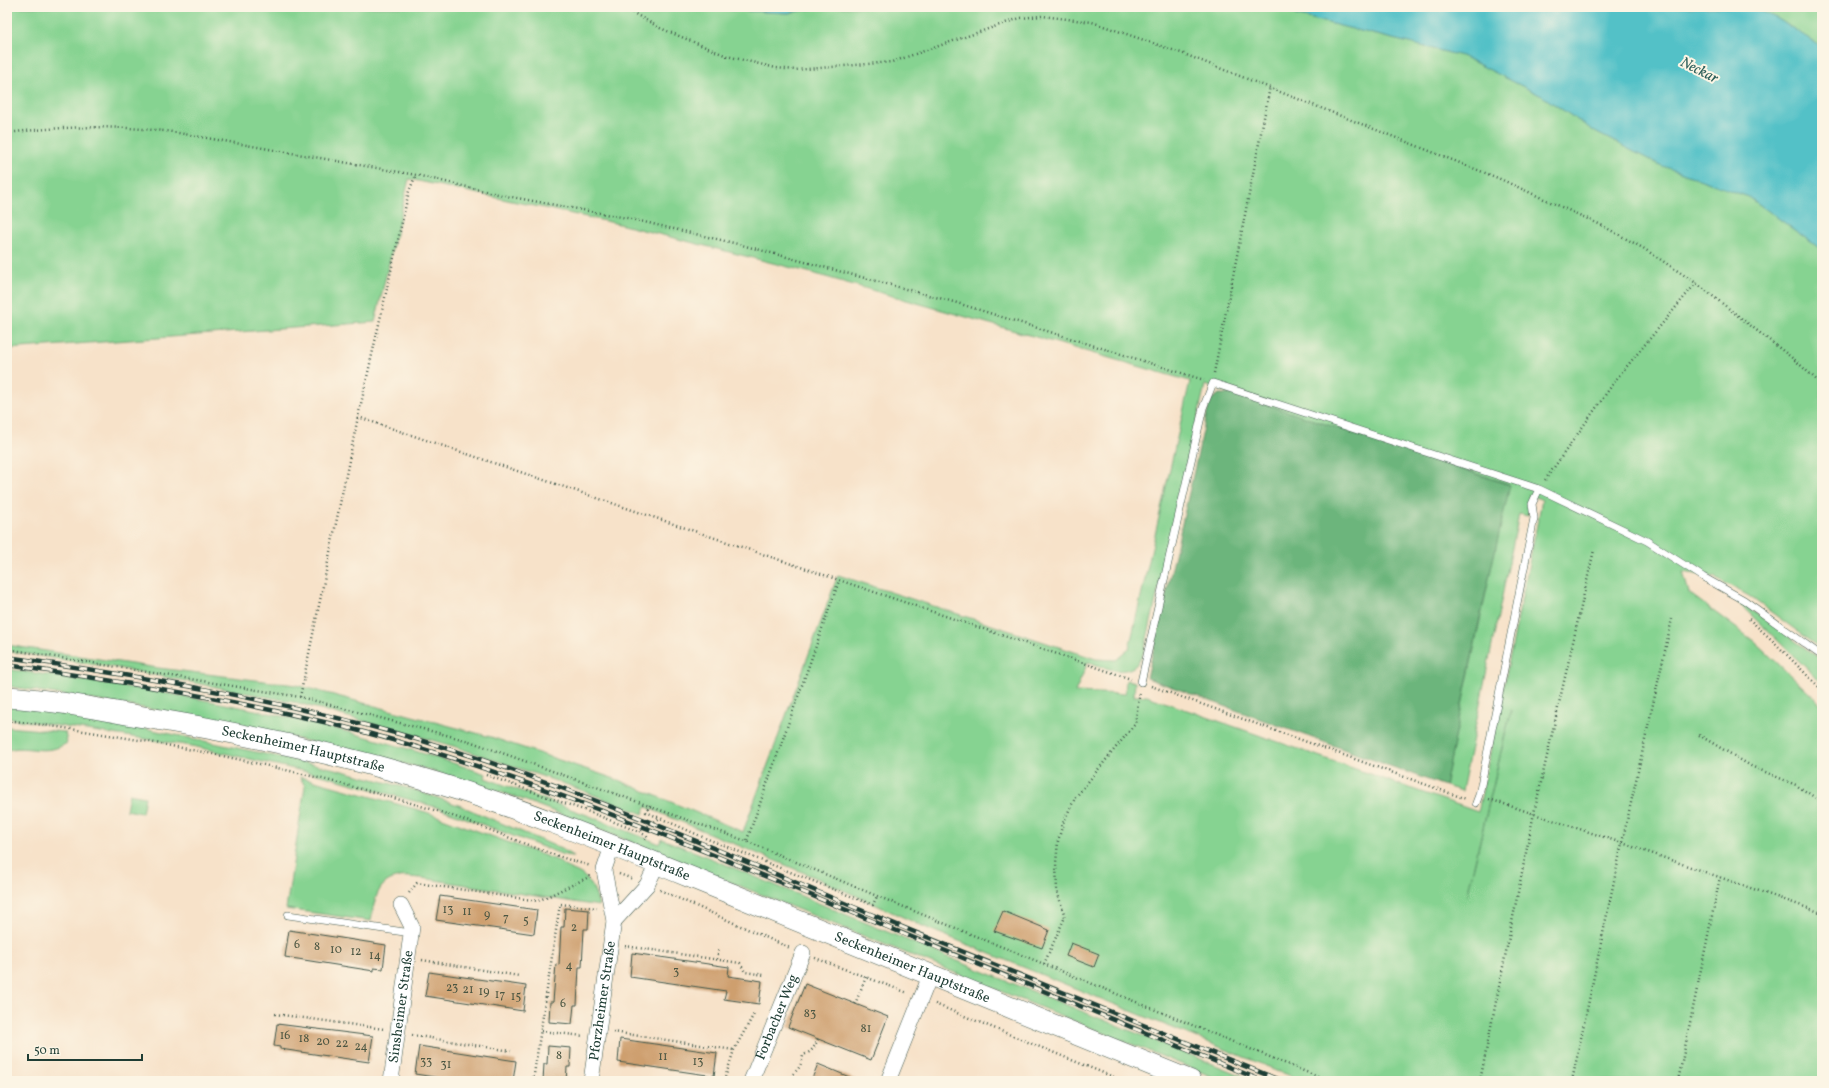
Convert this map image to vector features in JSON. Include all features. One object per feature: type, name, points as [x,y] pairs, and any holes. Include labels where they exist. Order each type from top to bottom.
[{"type":"main road","name":"Seckenheimer Hauptstraße","points":[[7,697],[51,701],[182,723],[306,748],[419,778],[496,802],[657,864],[1191,1081]]},
{"type":"street","points":[[604,870],[612,846]]},
{"type":"street","name":"Pforzheimer Straße","points":[[613,915],[647,885],[657,864]]},
{"type":"street","name":"Pforzheimer Straße","points":[[591,1081],[613,915],[604,870]]},
{"type":"street","name":"Sinsheimer Straße","points":[[391,1081],[412,927],[401,905]]},
{"type":"street","name":"Forbacher Weg","points":[[751,1081],[802,953]]},
{"type":"street","points":[[888,1081],[930,976]]},
{"type":"lane","points":[[1141,682],[1203,408],[1213,383],[1539,489],[1647,541],[1703,577],[1744,600],[1822,656]]},
{"type":"lane","points":[[1476,803],[1534,518],[1532,504],[1539,489]]},
{"type":"lane","name":"Sinsheimer Straße","points":[[288,915],[411,933]]},
{"type":"path","points":[[626,7],[630,11],[660,28],[727,56],[776,68],[795,70],[892,62],[1020,18],[1042,16],[1069,18],[1092,22],[1184,54],[1270,87],[1498,178],[1601,225],[1643,248],[1696,283],[1796,361],[1822,385]]},
{"type":"path","points":[[7,133],[50,128],[95,126],[146,128],[416,175],[506,196],[627,218],[746,246],[954,302],[1213,383],[1270,87]]},
{"type":"path","points":[[300,697],[358,417],[409,191],[416,175]]},
{"type":"path","points":[[1539,489],[1618,377],[1696,283]]},
{"type":"path","points":[[358,417],[839,581],[1186,697],[1476,803]]},
{"type":"path","points":[[1480,1081],[1534,813],[1594,550]]},
{"type":"path","points":[[746,841],[839,581]]},
{"type":"path","points":[[1744,614],[1822,690]]},
{"type":"path","points":[[1572,1081],[1622,843],[1672,619]]},
{"type":"path","points":[[7,649],[300,697],[469,741],[650,805],[746,841],[1328,1081]]},
{"type":"path","points":[[1044,964],[1065,917],[1057,891],[1056,863],[1058,841],[1063,823],[1075,798],[1135,724],[1141,682]]},
{"type":"path","points":[[7,720],[182,747],[322,778],[435,810],[567,860],[604,870],[647,885],[802,953],[866,977],[1123,1081]]},
{"type":"path","points":[[1699,735],[1751,766],[1796,785],[1822,802]]},
{"type":"path","points":[[486,775],[592,813],[639,832]]},
{"type":"path","points":[[1479,794],[1491,800],[1622,843],[1822,913]]},
{"type":"path","points":[[650,805],[646,812],[660,818]]},
{"type":"path","points":[[670,822],[873,905],[877,896]]},
{"type":"path","points":[[401,905],[417,883],[538,900],[604,870]]},
{"type":"path","points":[[1678,1081],[1720,877]]},
{"type":"path","points":[[533,1081],[560,904],[613,915]]},
{"type":"path","points":[[610,944],[740,962],[745,972],[764,975]]},
{"type":"path","points":[[717,959],[719,949]]},
{"type":"path","points":[[408,958],[519,976]]},
{"type":"path","points":[[855,1004],[866,977]]},
{"type":"path","points":[[724,1081],[734,1050],[754,1014]]},
{"type":"path","points":[[541,1031],[598,1033],[734,1050]]},
{"type":"path","points":[[789,1081],[791,1076],[799,1070],[803,1055],[809,1053],[814,1048],[818,1039]]},
{"type":"green space","points":[[7,7],[720,7],[731,10],[788,13],[822,7],[1279,7],[1296,15],[1462,56],[1542,96],[1597,133],[1660,165],[1749,197],[1822,250],[1822,649],[1749,596],[1714,577],[1683,572],[1689,593],[1755,642],[1822,705],[1822,1081],[1303,1081],[927,928],[819,879],[646,807],[643,814],[568,785],[453,746],[298,703],[118,668],[7,651],[7,645],[158,668],[296,685],[491,737],[618,780],[743,832],[838,575],[1096,659],[1116,660],[1129,649],[1190,381],[812,273],[619,224],[409,179],[375,322],[7,349]],"holes":[[[1205,385],[1509,484],[1445,786],[1462,791],[1519,514],[1528,516],[1529,494],[1542,500],[1478,812],[1147,696],[1134,696],[1135,682],[1126,680],[1125,694],[1075,692],[1088,662],[1112,670],[1125,670],[1136,665],[1144,652]],[[1511,710],[1467,896],[1467,895]]]},
{"type":"green space","points":[[1752,7],[1822,7],[1822,47],[1778,19]]},
{"type":"green space","points":[[1219,394],[1235,394],[1510,485],[1479,622],[1445,786],[1147,678],[1208,409],[1211,400]]},
{"type":"green space","points":[[1729,594],[1822,660],[1822,683],[1821,682]]},
{"type":"green space","points":[[7,669],[149,690],[256,710],[365,737],[462,766],[486,774],[485,778],[587,815],[660,844],[662,839],[698,853],[955,960],[1255,1081],[1223,1081],[584,823],[513,796],[426,769],[218,720],[7,686]]},
{"type":"green space","points":[[7,705],[115,722],[331,768],[415,790],[461,806],[562,849],[574,857],[561,854],[439,808],[325,776],[192,746],[7,718]]},
{"type":"green space","points":[[7,727],[65,732],[67,743],[59,747],[44,750],[23,748],[7,750]]},
{"type":"green space","points":[[300,777],[426,812],[559,861],[561,864],[581,874],[588,880],[595,892],[599,906],[422,878],[399,877],[384,884],[380,889],[375,901],[371,921],[286,909],[305,786]]},
{"type":"green space","points":[[129,794],[145,797],[142,813],[126,810]]},
{"type":"water","points":[[720,7],[822,7],[788,13],[731,10]]},
{"type":"water","name":"Neckar","points":[[1279,7],[1752,7],[1778,19],[1822,47],[1822,250],[1749,197],[1660,165],[1597,133],[1542,96],[1462,56],[1296,15]]},
{"type":"building","points":[[440,896],[537,910],[534,934],[436,920]]},
{"type":"building","points":[[565,908],[589,910],[588,929],[584,929],[582,967],[579,967],[577,1005],[574,1005],[572,1024],[549,1022],[550,1002],[553,1002],[556,964],[559,965],[561,927],[564,927]]},
{"type":"building","points":[[1003,911],[1049,930],[1042,948],[994,931]]},
{"type":"building","points":[[289,930],[386,945],[383,969],[374,968],[374,971],[285,957]]},
{"type":"building","points":[[1071,943],[1099,954],[1094,967],[1066,956]]},
{"type":"building","points":[[632,953],[729,967],[728,976],[762,981],[759,1004],[724,999],[726,991],[630,977]]},
{"type":"building","points":[[429,972],[526,986],[523,1011],[425,996]]},
{"type":"building","points":[[805,984],[888,1017],[871,1060],[788,1027]]},
{"type":"building","points":[[277,1024],[373,1036],[369,1062],[280,1049],[280,1047],[274,1046]]},
{"type":"building","points":[[620,1039],[717,1053],[714,1076],[618,1062]]},
{"type":"building","points":[[419,1046],[516,1061],[513,1081],[460,1081],[415,1074]]},
{"type":"building","points":[[548,1046],[571,1048],[570,1067],[567,1067],[566,1081],[543,1081],[544,1064],[547,1064]]},
{"type":"building","points":[[818,1064],[859,1081],[811,1081]]},
{"type":"railway","points":[[7,657],[155,680],[302,709],[399,734],[459,752],[518,772],[636,816],[919,934],[1282,1081]]},
{"type":"railway","points":[[7,665],[155,688],[254,706],[351,729],[460,760],[519,780],[694,847],[1263,1081]]}]
